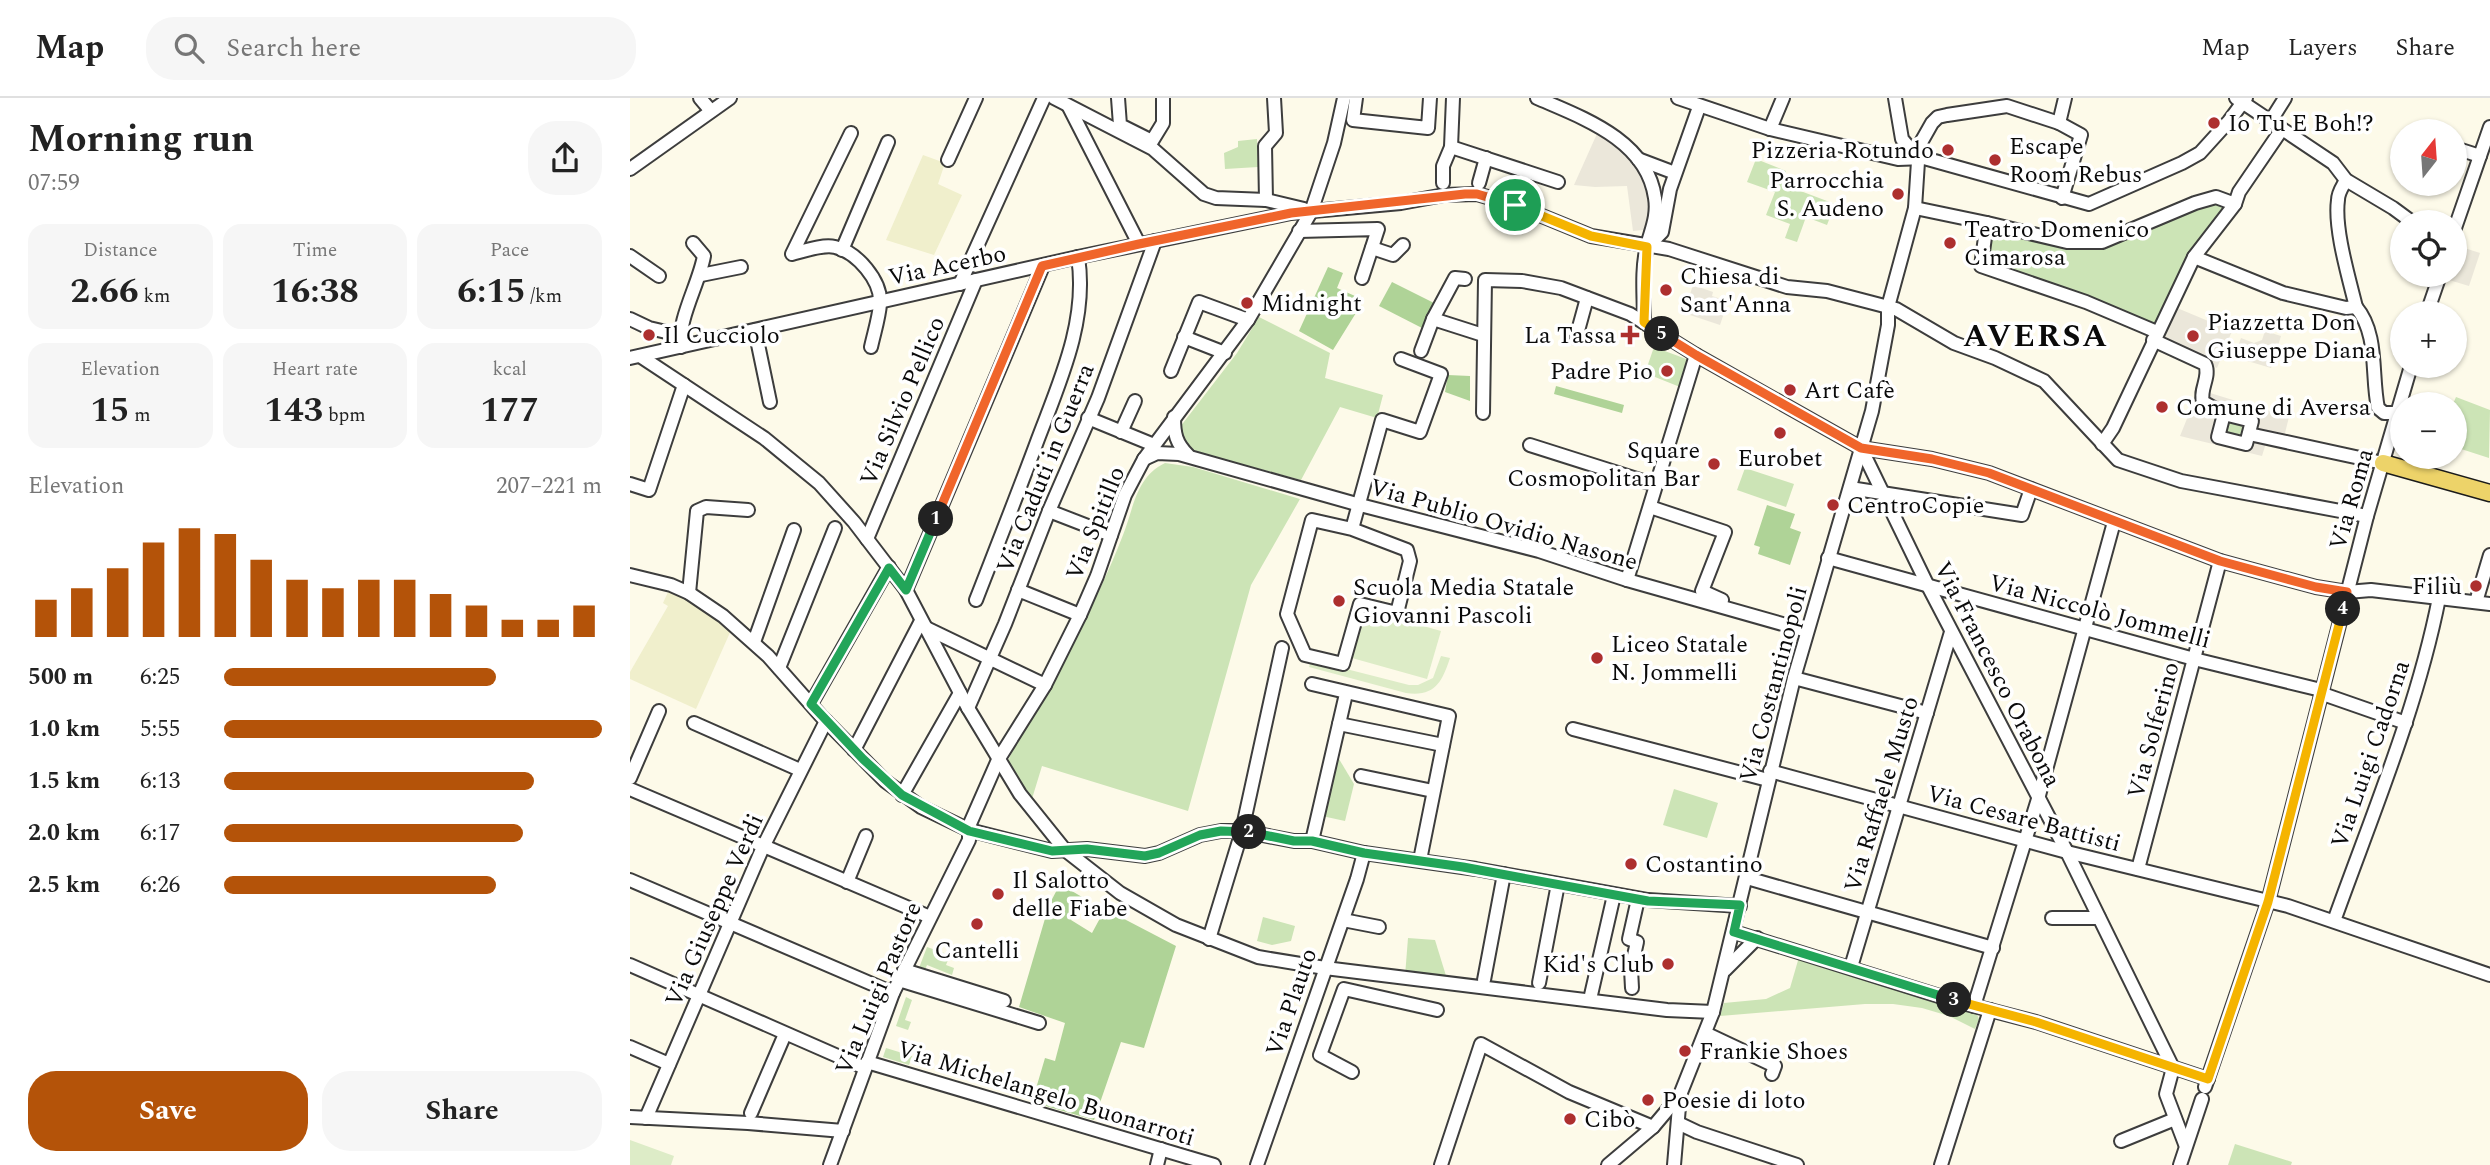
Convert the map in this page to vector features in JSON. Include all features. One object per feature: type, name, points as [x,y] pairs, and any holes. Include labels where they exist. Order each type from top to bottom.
[{"type":"main road","points":[[2383,463],[2490,493]]},
{"type":"street","points":[[700,98],[711,111]]},
{"type":"street","points":[[631,168],[730,98]]},
{"type":"street","points":[[948,160],[976,98]]},
{"type":"street","points":[[960,284],[1044,98]]},
{"type":"street","points":[[1054,98],[1153,149],[1204,194],[1216,198],[1286,204],[1311,212]]},
{"type":"street","points":[[1118,98],[1120,125],[1152,141],[1163,123],[1163,98]]},
{"type":"street","points":[[1266,201],[1265,146],[1276,133],[1274,98]]},
{"type":"street","name":"Via Spitillo","points":[[969,831],[971,820],[998,760],[1045,685],[1080,615],[1097,576],[1125,495],[1144,459],[1248,320],[1311,212],[1334,143],[1344,98]]},
{"type":"street","points":[[1356,98],[1353,120],[1428,128],[1430,98]]},
{"type":"street","points":[[1443,183],[1443,166],[1451,147],[1453,98]]},
{"type":"street","points":[[1537,98],[1600,127],[1625,144],[1638,159],[1651,185],[1655,198],[1655,218],[1647,247],[1644,322]]},
{"type":"street","points":[[1678,98],[1770,129],[1898,159],[1918,158],[1951,165],[2089,204],[2182,163],[2208,146],[2242,100],[2333,163],[2346,180],[2405,210]]},
{"type":"street","points":[[1770,129],[1783,98]]},
{"type":"street","points":[[1895,98],[1902,139],[1918,158]]},
{"type":"street","points":[[2062,198],[2081,135],[2059,123],[2065,98]]},
{"type":"street","points":[[2102,444],[2113,428],[2194,257],[2235,204],[2276,126],[2285,98]]},
{"type":"street","name":"Via Costantinopoli","points":[[1680,1094],[1713,1012],[1725,971],[1794,678],[1874,399],[1888,325],[1888,307],[1915,208],[1919,146],[1932,123],[1947,114],[2007,106],[2059,123]]},
{"type":"street","points":[[1069,107],[1139,244]]},
{"type":"street","points":[[1647,247],[1662,232],[1675,173],[1699,107]]},
{"type":"street","points":[[2461,210],[2490,127]]},
{"type":"street","points":[[850,132],[792,254],[832,246],[842,250],[888,142]]},
{"type":"street","points":[[1451,147],[1558,182]]},
{"type":"street","points":[[2468,152],[2480,156]]},
{"type":"street","points":[[1479,183],[1486,158]]},
{"type":"street","points":[[1638,159],[1675,173]]},
{"type":"street","points":[[2346,180],[2338,197],[2337,209],[2351,308]]},
{"type":"street","name":"Via Acerbo","points":[[635,357],[680,341],[755,330],[1078,257],[1291,213],[1401,203],[1444,195],[1477,194],[1515,205],[1591,236],[1669,249],[1787,287],[1827,292],[1888,307],[1910,316],[1954,343],[1995,358],[2044,381],[2118,460],[2181,481],[2367,516]]},
{"type":"street","points":[[1915,208],[2067,242],[2102,242],[2195,203],[2216,197],[2235,204]]},
{"type":"street","points":[[1987,223],[1981,266],[2086,302],[2203,363],[2208,373],[2202,394],[2203,402],[2224,414],[2252,421],[2246,444],[2218,437],[2224,414]]},
{"type":"street","points":[[1298,231],[1378,229],[1362,278]]},
{"type":"street","name":"Via Caduti in Guerra","points":[[968,708],[1098,398],[1155,241]]},
{"type":"street","points":[[630,319],[680,341],[701,275],[704,256],[693,243]]},
{"type":"street","points":[[1371,251],[1393,255],[1403,245]]},
{"type":"street","name":"Via Acerbo","points":[[842,250],[864,266],[875,283],[881,302]]},
{"type":"street","points":[[1371,251],[1390,260]]},
{"type":"street","points":[[630,256],[659,276]]},
{"type":"street","points":[[976,600],[1023,482],[1071,348],[1080,295],[1078,257]]},
{"type":"street","points":[[2194,257],[2283,293],[2351,308],[2362,314],[2373,357],[2378,408],[2384,413],[2390,413]]},
{"type":"street","points":[[906,590],[1042,266]]},
{"type":"street","points":[[701,275],[741,267]]},
{"type":"street","points":[[1421,351],[1433,319],[1455,278],[1465,279]]},
{"type":"street","name":"Via Silvio Pellico","points":[[867,539],[976,280]]},
{"type":"street","points":[[1483,413],[1485,280],[1561,288],[1630,314],[1696,355],[1861,448],[1932,459],[1989,473],[2220,561],[2316,587],[2347,592],[2371,590],[2490,604]]},
{"type":"street","points":[[1576,338],[1587,298]]},
{"type":"street","points":[[871,347],[881,302]]},
{"type":"street","points":[[1171,370],[1199,302],[1248,320]]},
{"type":"street","points":[[1433,319],[1483,335]]},
{"type":"street","points":[[755,330],[770,402]]},
{"type":"street","points":[[1184,337],[1225,352]]},
{"type":"street","points":[[1627,580],[1696,355]]},
{"type":"street","points":[[635,357],[684,385],[764,438],[819,483],[906,590],[968,708],[1020,794],[1065,850],[1120,893],[1176,925],[1258,957],[1325,968],[1667,1010],[1713,1012]]},
{"type":"street","points":[[1353,529],[1382,420],[1420,432],[1441,374],[1401,359]]},
{"type":"street","points":[[630,484],[649,490],[684,385]]},
{"type":"street","points":[[1121,432],[1135,401]]},
{"type":"street","points":[[1174,417],[1174,437],[1178,445],[1191,457]]},
{"type":"street","points":[[1088,418],[1154,445]]},
{"type":"street","points":[[2249,433],[2383,463]]},
{"type":"street","name":"Via Roma","points":[[2180,1165],[2268,902],[2347,592],[2390,436]]},
{"type":"street","points":[[1530,445],[1656,485]]},
{"type":"street","name":"Via Francesco Orabona","points":[[1861,448],[1951,632],[2067,852],[2173,1068]]},
{"type":"street","name":"Via Publio Ovidio Nasone","points":[[1144,459],[1167,452],[1191,457],[1360,505],[1539,551],[1627,580],[1807,631]]},
{"type":"street","points":[[1850,488],[2022,515],[2031,489]]},
{"type":"street","points":[[689,593],[697,511],[706,507],[748,510]]},
{"type":"street","points":[[1650,507],[1725,532],[1702,592],[1722,600]]},
{"type":"street","points":[[1049,511],[1111,535]]},
{"type":"street","points":[[1312,520],[1353,529],[1407,550],[1410,561],[1397,613],[1360,604],[1343,664],[1305,655],[1287,614],[1312,520]]},
{"type":"street","points":[[1974,1006],[2038,799],[2114,522]]},
{"type":"street","points":[[779,668],[835,528]]},
{"type":"street","points":[[754,642],[794,530]]},
{"type":"street","points":[[2476,602],[2490,555]]},
{"type":"street","name":"Via Niccolò Jommelli","points":[[1828,558],[2321,692],[2406,723]]},
{"type":"street","name":"Via Solferino","points":[[2138,869],[2220,561]]},
{"type":"street","points":[[811,704],[889,568]]},
{"type":"street","points":[[630,575],[671,585],[689,593],[723,616],[754,642],[854,750],[902,795],[969,831],[1052,851],[1087,849],[1145,856],[1159,853],[1200,835],[1242,831],[1638,899],[1740,905]]},
{"type":"street","points":[[1018,590],[1080,615]]},
{"type":"street","name":"Via Luigi Cadorna","points":[[2334,921],[2406,723],[2439,598]]},
{"type":"street","points":[[923,624],[1045,685]]},
{"type":"street","points":[[854,750],[923,624]]},
{"type":"street","name":"Via Raffaele Musto","points":[[1850,967],[1951,632]]},
{"type":"street","points":[[1209,939],[1242,831],[1282,648]]},
{"type":"street","points":[[1794,678],[1927,713]]},
{"type":"street","points":[[1312,684],[1449,716],[1420,860]]},
{"type":"street","points":[[902,795],[960,693]]},
{"type":"street","points":[[1312,841],[1345,698]]},
{"type":"street","points":[[630,778],[659,710]]},
{"type":"street","name":"Via Giuseppe Verdi","points":[[646,1118],[763,847],[826,721]]},
{"type":"street","points":[[694,723],[800,770]]},
{"type":"street","points":[[1339,724],[1443,744]]},
{"type":"street","name":"Via Cesare Battisti","points":[[1573,729],[1899,807],[2268,902],[2334,921],[2490,975]]},
{"type":"street","points":[[1361,776],[1433,791]]},
{"type":"street","points":[[630,789],[930,917]]},
{"type":"street","name":"Via Luigi Pastore","points":[[830,1165],[893,993],[969,840],[969,831]]},
{"type":"street","points":[[847,882],[866,836]]},
{"type":"street","name":"Via Plauto","points":[[1257,1165],[1364,853]]},
{"type":"street","points":[[1484,980],[1504,874]]},
{"type":"street","points":[[1747,878],[1993,948]]},
{"type":"street","points":[[630,880],[893,993]]},
{"type":"street","points":[[1539,983],[1558,884]]},
{"type":"street","points":[[1591,995],[1614,895]]},
{"type":"street","points":[[1632,988],[1631,969],[1637,942],[1629,939],[1638,899]]},
{"type":"street","points":[[2052,918],[2099,918]]},
{"type":"street","points":[[1343,920],[1379,927]]},
{"type":"street","points":[[1734,932],[1974,1006],[2036,1022],[2173,1068],[2205,1088]]},
{"type":"street","points":[[1725,971],[1757,938]]},
{"type":"street","name":"Via Michelangelo Buonarroti","points":[[630,965],[785,1034],[866,1065],[1210,1164]]},
{"type":"street","points":[[901,975],[1004,1001]]},
{"type":"street","points":[[901,975],[1039,1023]]},
{"type":"street","points":[[1352,1072],[1320,1055],[1344,989],[1437,1010]]},
{"type":"street","points":[[1941,1165],[1990,1010]]},
{"type":"street","points":[[751,1114],[785,1034]]},
{"type":"street","points":[[1704,1034],[1775,1066],[1772,1074]]},
{"type":"street","points":[[1441,1165],[1482,1044],[1569,1091],[1653,1127]]},
{"type":"street","points":[[630,1047],[669,1064]]},
{"type":"street","points":[[2173,1068],[2166,1094],[2185,1144]]},
{"type":"street","points":[[1674,1165],[1680,1094]]},
{"type":"street","points":[[1608,1165],[1653,1127],[1680,1094]]},
{"type":"street","points":[[630,1117],[843,1131]]},
{"type":"street","points":[[2121,1141],[2175,1119]]},
{"type":"street","points":[[1678,1123],[1797,1165]]},
{"type":"street","points":[[1157,1165],[1161,1149]]},
{"type":"green space","points":[[1257,139],[1258,167],[1225,169],[1224,153],[1238,147],[1238,141]]},
{"type":"green space","points":[[923,155],[945,163],[938,184],[962,195],[934,255],[886,240]]},
{"type":"green space","points":[[1756,159],[1786,171],[1782,184],[1835,204],[1827,225],[1806,217],[1797,242],[1785,238],[1790,224],[1766,215],[1775,192],[1747,182]]},
{"type":"green space","points":[[2219,201],[2228,206],[2156,330],[1982,265],[1988,228],[2077,246],[2106,247],[2204,204]]},
{"type":"green space","points":[[1328,267],[1343,273],[1337,288],[1364,300],[1333,350],[1299,331]]},
{"type":"green space","points":[[1392,282],[1434,303],[1422,328],[1379,306]]},
{"type":"green space","points":[[1259,317],[1330,353],[1325,378],[1383,395],[1377,418],[1340,407],[1301,480],[1201,453],[1185,446],[1180,427],[1237,353]]},
{"type":"green space","points":[[1654,347],[1689,360],[1680,387],[1645,373]]},
{"type":"green space","points":[[1448,375],[1470,376],[1470,401],[1445,392]]},
{"type":"green space","points":[[1556,386],[1624,405],[1622,413],[1554,394]]},
{"type":"green space","points":[[2467,401],[2490,410],[2489,458],[2467,451]]},
{"type":"green space","points":[[2227,419],[2245,424],[2241,441],[2223,436]]},
{"type":"green space","points":[[1165,463],[1193,467],[1300,499],[1251,585],[1188,811],[1042,766],[1031,802],[1006,767],[1010,756],[1098,592],[1142,485],[1155,469]]},
{"type":"green space","points":[[1745,468],[1794,484],[1786,507],[1737,490]]},
{"type":"green space","points":[[1767,505],[1795,514],[1790,528],[1801,532],[1790,565],[1758,554],[1760,547],[1754,545]]},
{"type":"green space","points":[[669,590],[732,628],[696,709],[630,679],[630,672],[668,606],[663,603]]},
{"type":"green space","points":[[1366,610],[1441,631],[1427,679],[1352,658]]},
{"type":"green space","points":[[1441,656],[1450,658],[1440,681],[1431,690],[1416,694],[1309,667],[1311,660],[1418,685],[1433,678]]},
{"type":"green space","points":[[1336,754],[1354,784],[1345,821],[1322,816]]},
{"type":"green space","points":[[1674,789],[1718,803],[1707,838],[1663,825]]},
{"type":"green space","points":[[1060,884],[1082,897],[1071,920],[1092,933],[1105,909],[1176,946],[1144,1048],[1121,1042],[1094,1120],[1032,1102],[1045,1058],[1055,1061],[1065,1023],[1019,1007],[1049,905]]},
{"type":"green space","points":[[1263,917],[1295,926],[1291,941],[1272,945],[1257,941]]},
{"type":"green space","points":[[1408,938],[1435,940],[1447,979],[1405,976]]},
{"type":"green space","points":[[927,947],[950,955],[946,965],[954,968],[952,975],[927,965],[925,970],[919,968]]},
{"type":"green space","points":[[1799,957],[1976,1012],[1979,1019],[1975,1029],[1949,1016],[1922,1008],[1893,1004],[1720,1016],[1724,1003],[1766,999],[1790,988]]},
{"type":"green space","points":[[906,997],[912,1000],[905,1020],[911,1022],[908,1030],[896,1026]]},
{"type":"green space","points":[[886,1048],[912,1056],[909,1065],[883,1057]]},
{"type":"green space","points":[[630,1140],[674,1156],[671,1165],[630,1165]]},
{"type":"green space","points":[[2235,1144],[2292,1162],[2291,1165],[2228,1165]]},
{"type":"shaded area","points":[[1600,127],[1625,144],[1651,185],[1653,229],[1633,231],[1627,186],[1574,185]]},
{"type":"shaded area","points":[[2467,249],[2480,253],[2467,285]]},
{"type":"shaded area","points":[[1693,285],[1713,292],[1712,296],[1724,300],[1722,308],[1725,310],[1720,325],[1684,313]]},
{"type":"shaded area","name":"Piazzetta Don Giuseppe Diana","points":[[2170,305],[2232,331],[2217,368],[2153,340]]},
{"type":"shaded area","points":[[2265,331],[2281,336],[2271,368],[2234,357],[2241,338],[2254,343],[2262,340]]},
{"type":"shaded area","points":[[2201,384],[2211,388],[2210,393],[2289,417],[2283,441],[2266,443],[2262,456],[2180,436]],"holes":[[[2224,414],[2252,421],[2245,444],[2218,437]]]},
{"type":"place","name":"Io Tu E Boh!?","points":[[2214,123]]},
{"type":"place","name":"Pizzeria Rotundo","points":[[1948,150]]},
{"type":"place","name":"Escape Room Rebus","points":[[1995,160]]},
{"type":"place","name":"Parrocchia S. Audeno","points":[[1898,194]]},
{"type":"place","name":"Teatro Domenico Cimarosa","points":[[1950,243]]},
{"type":"place","name":"Chiesa di Sant'Anna","points":[[1666,290]]},
{"type":"place","name":"Midnight","points":[[1247,303]]},
{"type":"place","name":"Il Cucciolo","points":[[649,335]]},
{"type":"place","name":"La Tassa","points":[[1630,335]]},
{"type":"place","name":"Piazzetta Don Giuseppe Diana","points":[[2193,336]]},
{"type":"place","name":"Padre Pio","points":[[1667,371]]},
{"type":"place","name":"Art Cafè","points":[[1790,390]]},
{"type":"place","name":"Comune di Aversa","points":[[2162,407]]},
{"type":"place","name":"Eurobet","points":[[1780,433]]},
{"type":"place","name":"Square Cosmopolitan Bar","points":[[1714,464]]},
{"type":"place","name":"CentroCopie","points":[[1833,505]]},
{"type":"place","name":"Filiù","points":[[2476,586]]},
{"type":"place","name":"Scuola Media Statale Giovanni Pascoli","points":[[1339,601]]},
{"type":"place","name":"Liceo Statale N. Jommelli","points":[[1597,658]]},
{"type":"place","name":"Costantino","points":[[1631,864]]},
{"type":"place","name":"Il Salotto delle Fiabe","points":[[998,894]]},
{"type":"place","name":"Cantelli","points":[[977,924]]},
{"type":"place","name":"Kid's Club","points":[[1668,964]]},
{"type":"place","name":"Frankie Shoes","points":[[1685,1051]]},
{"type":"place","name":"Poesie di loto","points":[[1648,1100]]},
{"type":"place","name":"Cibò","points":[[1570,1119]]},
{"type":"district","name":"AVERSA","points":[[2036,335]]},
{"type":"route","points":[[1465,194],[1477,194],[1515,205],[1591,236],[1647,247],[1644,322],[1696,355],[1861,448],[1932,459],[1989,473],[2220,561],[2316,587],[2347,592],[2268,902],[2208,1079],[2036,1022],[1955,1001],[1734,932],[1740,905],[1648,901],[1242,831],[1200,835],[1159,853],[1145,856],[1087,849],[1052,851],[969,831],[902,795],[863,759],[811,704],[889,568],[906,590],[1042,266],[1291,213],[1465,194]]}]
